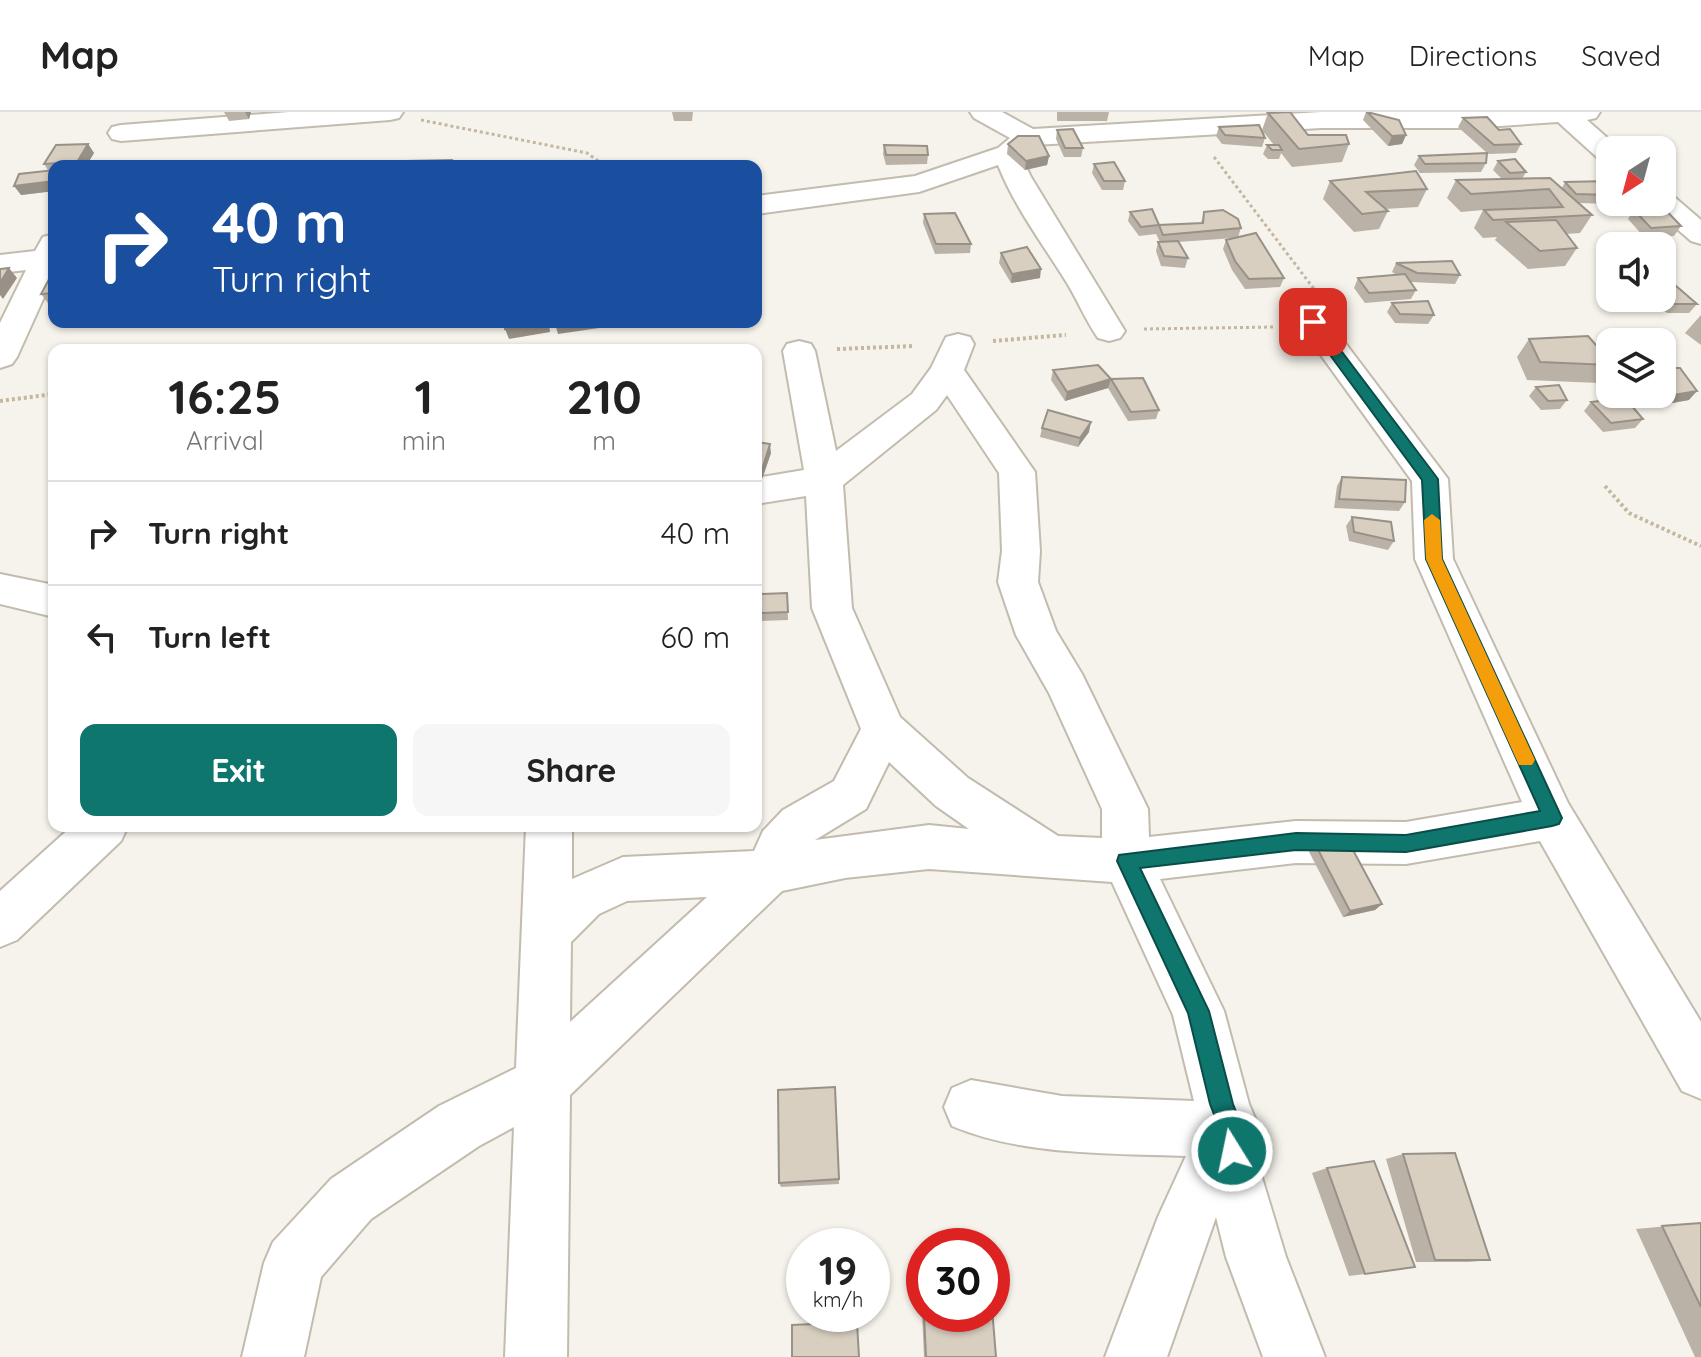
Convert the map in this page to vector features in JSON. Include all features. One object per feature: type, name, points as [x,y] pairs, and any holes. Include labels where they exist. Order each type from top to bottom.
[{"type":"street","points":[[983,112],[1018,145]]},
{"type":"street","points":[[762,204],[919,184],[944,177],[1018,145],[1307,121],[1373,116],[1471,120],[1572,113],[1596,139]]},
{"type":"street","points":[[107,158],[126,123],[400,115]]},
{"type":"street","points":[[1018,145],[1013,170],[1058,247],[1097,305],[1109,331]]},
{"type":"street","points":[[1676,213],[1701,235]]},
{"type":"street","points":[[0,264],[48,255]]},
{"type":"street","points":[[0,357],[48,260]]},
{"type":"street","points":[[1313,322],[1430,479],[1434,559],[1552,818],[1701,1072]]},
{"type":"street","points":[[799,351],[824,480],[820,608],[883,729],[952,792],[1051,858]]},
{"type":"street","points":[[762,490],[824,480],[924,402],[952,357],[1017,472],[1021,551],[1018,582],[1037,635],[1067,686],[1125,809],[1126,861],[1198,1011],[1222,1104],[1232,1130],[1232,1171],[1256,1257],[1294,1357]]},
{"type":"street","points":[[0,589],[48,600]]},
{"type":"street","points":[[273,1357],[294,1263],[351,1199],[459,1126],[542,1084],[769,872],[780,846],[799,825],[850,795],[883,729]]},
{"type":"street","points":[[546,933],[582,898],[623,879],[769,872],[845,856],[929,847],[1126,861],[1296,842],[1406,843],[1552,818]]},
{"type":"street","points":[[0,923],[99,832]]},
{"type":"street","points":[[536,1357],[549,832]]},
{"type":"street","points":[[971,1107],[1062,1124],[1232,1130]]},
{"type":"street","points":[[1136,1357],[1155,1316],[1187,1217],[1208,1169],[1232,1130]]},
{"type":"path","points":[[400,115],[587,153],[597,160]]},
{"type":"path","points":[[0,401],[48,395]]},
{"type":"path","points":[[1605,486],[1629,513],[1701,546]]},
{"type":"building","points":[[1290,112],[1308,135],[1346,135],[1349,144],[1299,149],[1268,113]]},
{"type":"building","points":[[1367,112],[1399,120],[1406,135],[1392,136]]},
{"type":"building","points":[[1487,117],[1499,130],[1510,129],[1521,144],[1494,145],[1463,118]]},
{"type":"building","points":[[1259,125],[1265,138],[1225,135],[1219,127]]},
{"type":"building","points":[[1073,129],[1083,148],[1065,148],[1057,130]]},
{"type":"building","points":[[1018,136],[1039,136],[1049,156],[1026,161],[1008,144]]},
{"type":"building","points":[[88,144],[78,160],[48,160],[48,164],[44,164],[56,145]]},
{"type":"building","points":[[884,145],[927,146],[928,155],[886,155]]},
{"type":"building","points":[[1267,145],[1279,145],[1282,150],[1272,150]]},
{"type":"building","points":[[1487,153],[1486,163],[1425,164],[1419,156]]},
{"type":"building","points":[[1515,159],[1526,172],[1510,173],[1498,161]]},
{"type":"building","points":[[1114,162],[1125,181],[1104,181],[1094,164]]},
{"type":"building","points":[[48,171],[48,182],[14,186],[19,174]]},
{"type":"building","points":[[1416,171],[1427,189],[1366,192],[1388,211],[1362,214],[1330,181]]},
{"type":"building","points":[[1550,178],[1592,215],[1493,220],[1484,210],[1563,207],[1549,189],[1471,194],[1456,180]]},
{"type":"building","points":[[1596,181],[1596,195],[1576,194],[1565,182]]},
{"type":"building","points":[[1152,209],[1159,225],[1141,227],[1130,212]]},
{"type":"building","points":[[1223,210],[1238,219],[1241,228],[1163,235],[1159,225],[1203,223],[1204,212]]},
{"type":"building","points":[[955,213],[971,244],[936,244],[924,214]]},
{"type":"building","points":[[1640,216],[1671,216],[1681,226],[1651,228]]},
{"type":"building","points":[[1556,220],[1577,248],[1540,251],[1506,222]]},
{"type":"building","points":[[1256,233],[1284,278],[1249,279],[1235,261],[1226,240]]},
{"type":"building","points":[[1178,241],[1188,258],[1164,256],[1158,242]]},
{"type":"building","points":[[1027,247],[1041,269],[1012,274],[1001,253]]},
{"type":"building","points":[[1452,261],[1460,275],[1417,273],[1396,263]]},
{"type":"building","points":[[9,268],[0,283],[0,269]]},
{"type":"building","points":[[1405,274],[1416,290],[1369,293],[1358,278]]},
{"type":"building","points":[[48,281],[48,293],[41,294]]},
{"type":"building","points":[[1676,286],[1697,304],[1676,304]]},
{"type":"building","points":[[1428,301],[1434,315],[1400,314],[1392,303]]},
{"type":"building","points":[[1588,336],[1596,345],[1596,364],[1540,362],[1529,339]]},
{"type":"building","points":[[1098,365],[1111,379],[1067,392],[1053,370]]},
{"type":"building","points":[[1676,368],[1680,368],[1697,391],[1676,395]]},
{"type":"building","points":[[1143,378],[1159,410],[1131,412],[1111,379]]},
{"type":"building","points":[[1559,385],[1567,400],[1548,401],[1536,387]]},
{"type":"building","points":[[1597,408],[1634,408],[1643,419],[1611,423]]},
{"type":"building","points":[[1048,410],[1091,422],[1080,438],[1042,428]]},
{"type":"building","points":[[762,443],[770,444],[762,470]]},
{"type":"building","points":[[1342,477],[1406,480],[1405,502],[1339,499]]},
{"type":"building","points":[[1352,517],[1391,522],[1394,541],[1354,532]]},
{"type":"building","points":[[787,593],[788,612],[762,613],[762,594]]},
{"type":"building","points":[[1346,837],[1382,904],[1350,911],[1315,844]]},
{"type":"building","points":[[835,1087],[839,1179],[779,1183],[778,1090]]},
{"type":"building","points":[[1455,1153],[1490,1260],[1435,1260],[1403,1154]]},
{"type":"building","points":[[1374,1161],[1415,1267],[1365,1274],[1327,1168]]},
{"type":"building","points":[[1701,1223],[1701,1307],[1662,1226]]},
{"type":"building","points":[[792,1332],[858,1332],[859,1357],[792,1357]]},
{"type":"building","points":[[925,1332],[994,1332],[996,1357],[926,1357]]},
{"type":"slow traffic","points":[[1432,520],[1434,559],[1526,760]]},
{"type":"route","points":[[1232,1151],[1232,1130],[1222,1104],[1198,1011],[1126,861],[1296,842],[1406,843],[1552,818],[1434,559],[1430,479],[1313,322]]}]
